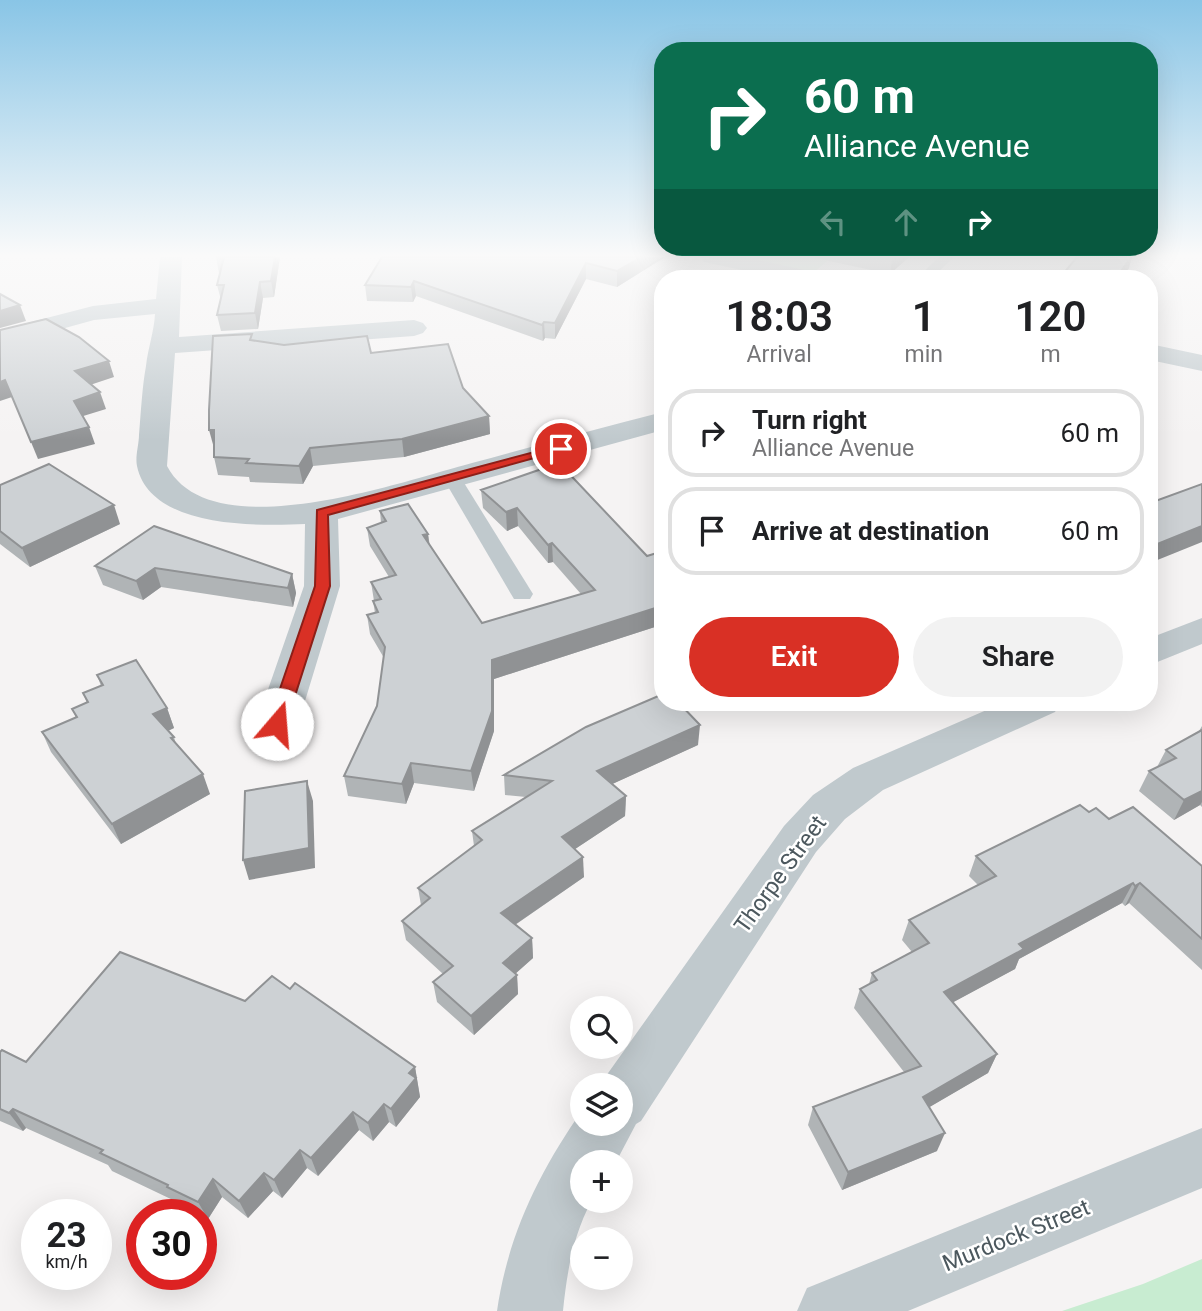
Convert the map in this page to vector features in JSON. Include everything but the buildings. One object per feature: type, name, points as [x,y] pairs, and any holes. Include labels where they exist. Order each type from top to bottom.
[{"type":"street","points":[[0,338],[74,318]]},
{"type":"street","points":[[167,318],[159,362],[152,466],[160,484],[194,507],[229,515],[272,518],[322,513],[654,423]]},
{"type":"street","points":[[163,346],[414,328]]},
{"type":"street","points":[[1158,354],[1202,363]]},
{"type":"street","points":[[277,724],[323,586],[322,513]]},
{"type":"street","points":[[1158,649],[1202,630]]},
{"type":"street","name":"Thorpe Street","points":[[633,1084],[800,839],[829,807],[868,779],[1021,711]]},
{"type":"street","points":[[530,1311],[536,1257],[548,1220],[564,1187],[599,1136]]},
{"type":"street","name":"Murdock Street","points":[[830,1311],[1202,1158]]},
{"type":"lane","points":[[452,478],[522,594]]},
{"type":"green space","points":[[1202,1259],[1202,1311],[1062,1311],[1143,1284]]},
{"type":"route","points":[[277,724],[323,586],[322,513],[561,449]]}]
